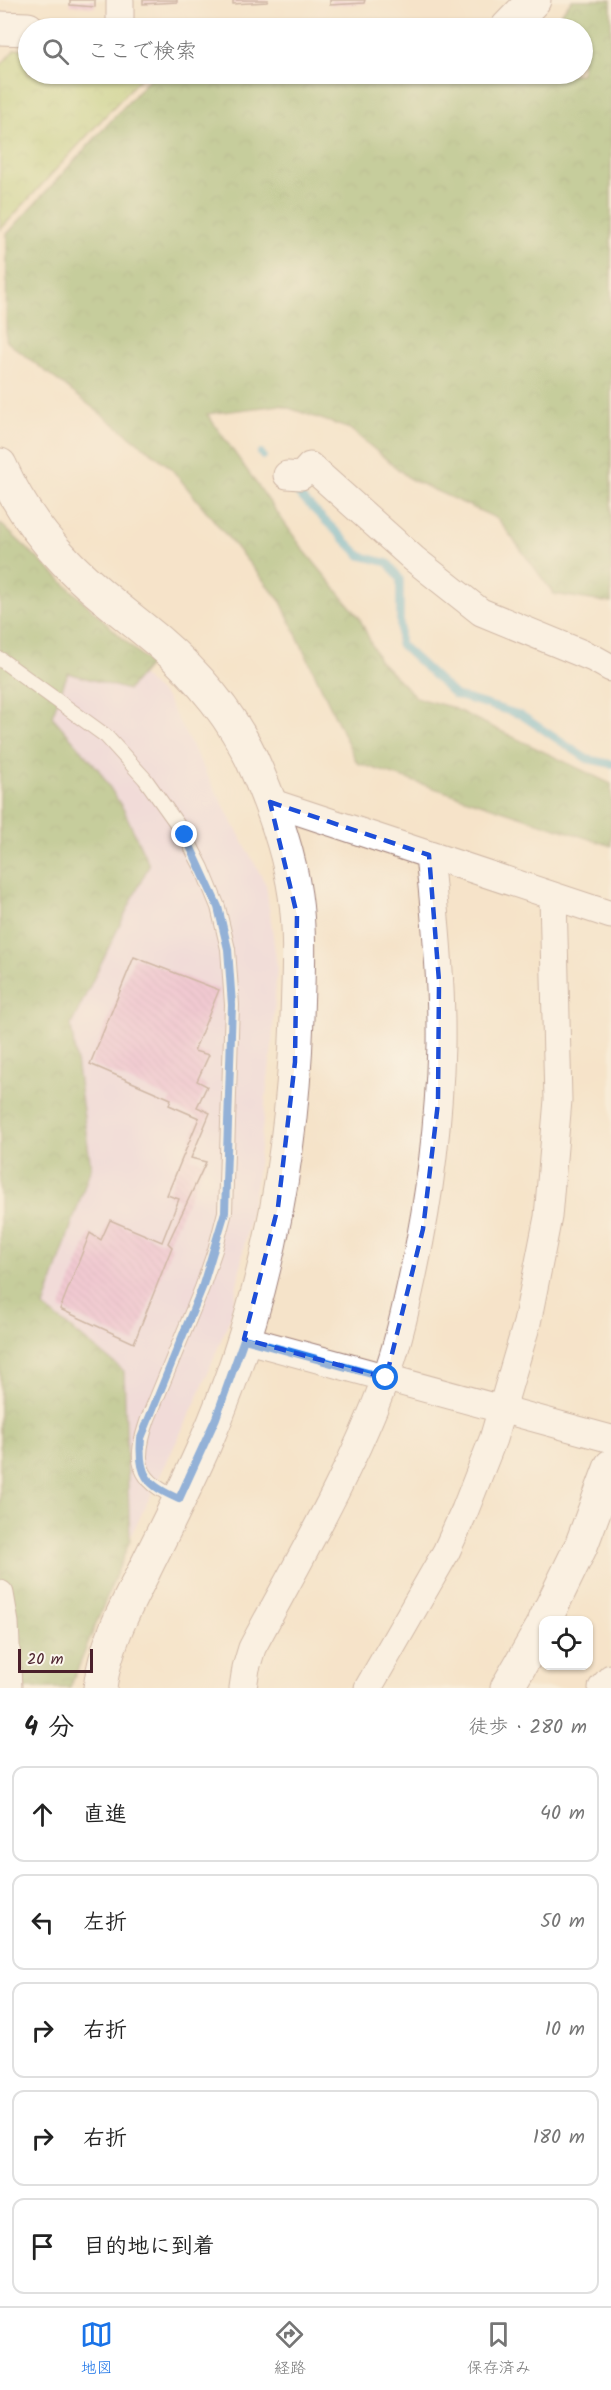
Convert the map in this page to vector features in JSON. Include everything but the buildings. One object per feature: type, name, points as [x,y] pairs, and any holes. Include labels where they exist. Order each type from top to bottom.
[{"type":"street","points":[[120,0],[120,18]]},
{"type":"street","points":[[517,18],[534,0]]},
{"type":"street","points":[[0,28],[18,29]]},
{"type":"street","points":[[0,465],[28,515],[63,559],[186,666],[208,691],[245,747],[270,802],[290,871],[297,915],[299,962],[295,1062],[278,1207],[244,1339],[216,1418],[115,1631],[107,1653],[100,1688]]},
{"type":"street","points":[[287,475],[301,476],[310,466],[414,559],[481,612],[593,658],[611,668]]},
{"type":"street","points":[[270,802],[611,915]]},
{"type":"street","points":[[243,1688],[252,1648],[327,1511],[364,1432],[386,1378],[407,1302],[423,1229],[433,1165],[441,1033],[429,855]]},
{"type":"street","points":[[368,1688],[446,1552],[482,1470],[527,1323],[548,1217],[558,1100],[552,896]]},
{"type":"street","points":[[244,1339],[611,1439]]},
{"type":"street","points":[[547,1616],[581,1546],[611,1466]]},
{"type":"street","points":[[0,1594],[5,1623],[9,1688]]},
{"type":"street","points":[[508,1688],[539,1631]]},
{"type":"street","points":[[602,1688],[611,1678]]},
{"type":"lane","points":[[0,659],[106,736],[145,779],[185,835],[198,860],[218,907],[228,949],[232,1005],[225,1212],[202,1288],[144,1428],[139,1456],[142,1471],[149,1483],[159,1491],[179,1499]]},
{"type":"highlighted area","points":[[270,802],[429,855],[439,981],[438,1103],[423,1229],[386,1378],[244,1339],[278,1207],[295,1062],[297,915]]},
{"type":"shaded area","points":[[0,549],[166,698],[266,885],[277,965],[272,1045],[256,1181],[232,1313],[197,1399],[66,1670],[0,1437]]},
{"type":"green space","points":[[572,0],[611,0],[611,603],[554,594],[498,519],[410,479],[350,429],[280,405],[207,414],[303,549],[359,617],[379,660],[417,698],[451,707],[611,784],[611,846],[357,763],[281,602],[170,467],[6,341],[7,234],[145,84],[593,84],[593,18],[557,18]]},
{"type":"green space","points":[[15,49],[18,49],[18,84],[135,84],[0,230],[0,66]]},
{"type":"green space","points":[[0,523],[150,664],[128,690],[68,673],[52,716],[99,770],[124,810],[149,865],[71,1025],[91,1167],[44,1307],[124,1371],[130,1540],[70,1688],[0,1688]]},
{"type":"waterway","points":[[289,485],[361,556],[388,563],[400,579],[400,644],[455,695],[521,715],[587,759],[611,764]]},
{"type":"route","points":[[185,835],[218,907],[228,949],[232,1005],[225,1212],[202,1288],[141,1438],[139,1456],[142,1471],[149,1483],[159,1491],[179,1499],[216,1418],[244,1339],[386,1378]]}]
